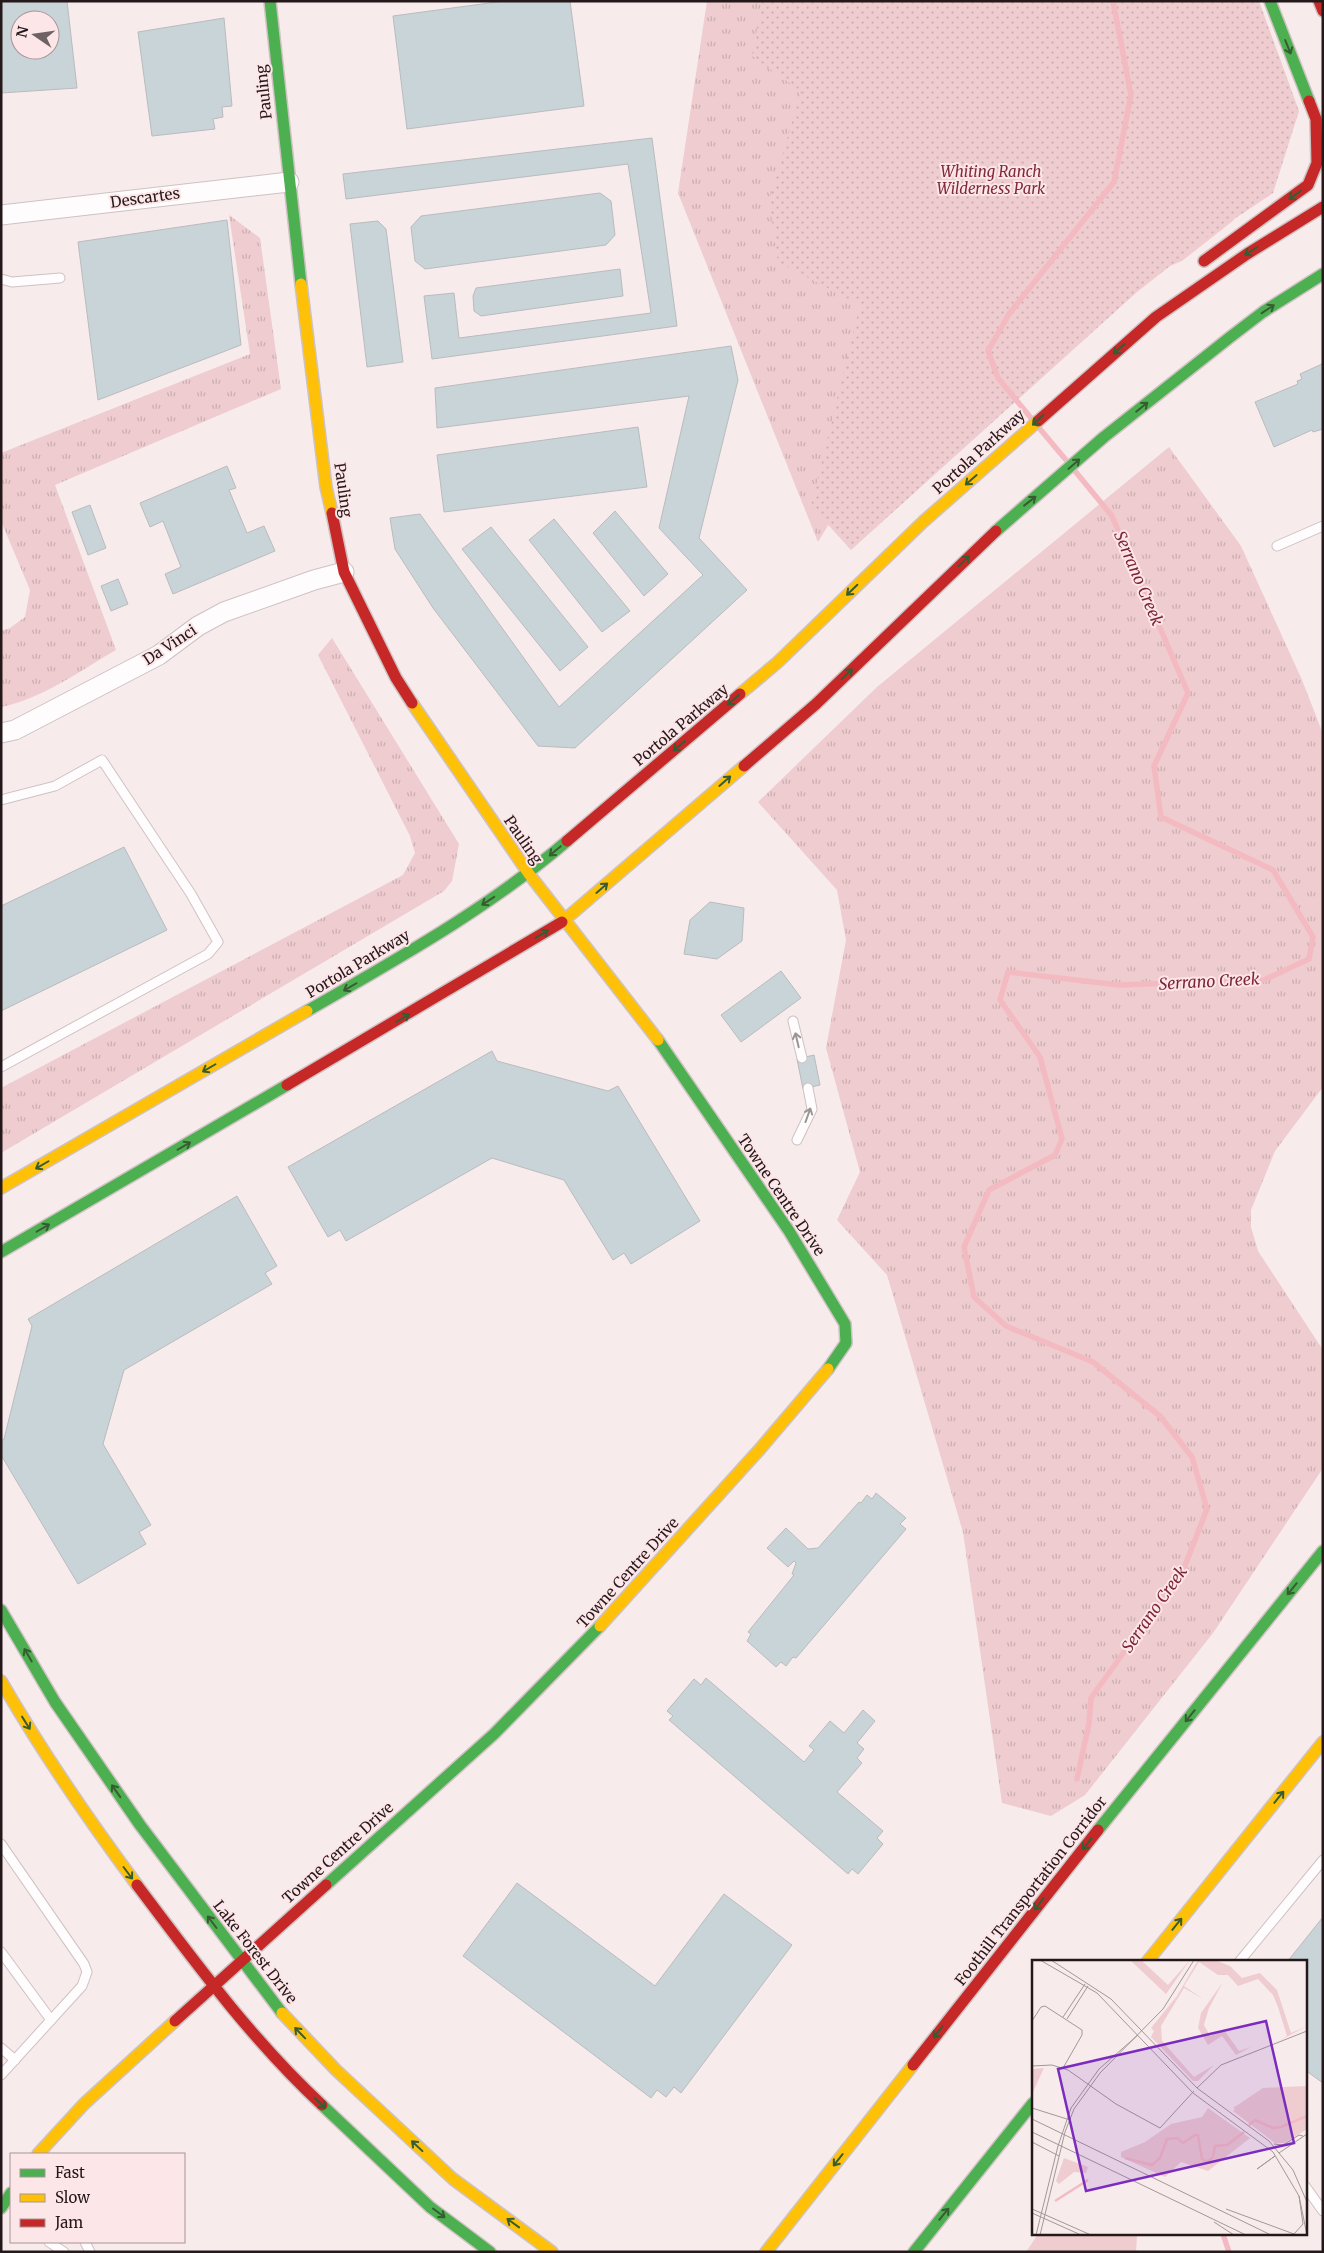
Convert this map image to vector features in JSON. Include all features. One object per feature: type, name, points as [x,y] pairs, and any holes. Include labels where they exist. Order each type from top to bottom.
[{"type":"main road","name":"Pauling","points":[[270,1],[289,182],[326,487],[344,572],[396,678],[528,874],[565,920]]},
{"type":"main road","points":[[1192,269],[1308,186],[1317,163],[1316,119],[1270,1]]},
{"type":"main road","points":[[1319,1],[1323,11]]},
{"type":"main road","name":"Portola Parkway","points":[[1,1188],[402,956],[528,874],[778,662],[924,521],[1008,448],[1068,392],[1156,317],[1247,254],[1323,207]]},
{"type":"main road","points":[[1,1252],[430,1002],[565,920],[816,704],[1015,513],[1104,437],[1263,312],[1323,274]]},
{"type":"main road","points":[[1156,317],[1166,294]]},
{"type":"main road","name":"Towne Centre Drive","points":[[39,2153],[84,2104],[494,1734],[563,1665],[760,1449],[836,1359],[846,1343],[848,1334],[846,1324],[789,1231],[646,1024],[565,920]]},
{"type":"main road","name":"Foothill Transportation Corridor","points":[[766,2252],[1069,1866],[1323,1551]]},
{"type":"main road","name":"Lake Forest Drive","points":[[1,1610],[60,1710],[140,1825],[287,2019],[356,2089],[453,2179],[552,2252]]},
{"type":"main road","points":[[1,1681],[25,1722],[99,1834],[214,1987],[260,2043],[311,2095],[430,2207],[490,2252]]},
{"type":"main road","points":[[1149,1960],[1323,1742]]},
{"type":"main road","points":[[914,2252],[1032,2104]]},
{"type":"main road","points":[[1,2208],[9,2197]]},
{"type":"street","name":"Descartes","points":[[1,215],[289,182]]},
{"type":"street","name":"Da Vinci","points":[[1,733],[15,730],[158,654],[198,626],[224,612],[314,580],[344,572]]},
{"type":"lane","points":[[1,279],[12,282],[60,278]]},
{"type":"lane","points":[[1277,546],[1323,526]]},
{"type":"lane","points":[[1,800],[55,786],[102,760],[191,894],[218,942],[208,954],[1,1067]]},
{"type":"lane","points":[[793,1021],[802,1058]]},
{"type":"lane","points":[[797,1140],[812,1109],[808,1088]]},
{"type":"lane","points":[[1,1844],[84,1964],[87,1972],[82,1986],[1,2075]]},
{"type":"lane","points":[[1241,1960],[1323,1860]]},
{"type":"lane","points":[[1,1952],[51,2020]]},
{"type":"lane","points":[[1,2048],[15,2060]]},
{"type":"lane","points":[[1306,2187],[1323,2211]]},
{"type":"lane","points":[[50,2243],[64,2252]]},
{"type":"green space","name":"Whiting Ranch Wilderness Park","points":[[707,1],[1222,1],[1218,190],[1234,220],[1182,261],[1153,273],[862,469],[818,542],[678,193]]},
{"type":"green space","name":"Whiting Ranch Wilderness Park","points":[[762,1],[1259,1],[1299,111],[1273,193],[1203,240],[1137,292],[851,550],[811,506],[860,305],[778,262],[769,201],[801,91],[752,56]]},
{"type":"green space","points":[[229,215],[260,238],[281,389],[55,485],[116,650],[46,691],[31,698],[1,707],[1,631],[10,628],[25,617],[30,590],[1,521],[1,453],[250,354]]},
{"type":"green space","points":[[1169,447],[1241,546],[1302,680],[1323,734],[1323,1087],[1275,1151],[1251,1210],[1251,1227],[1258,1251],[1323,1350],[1323,1468],[1213,1633],[1085,1795],[1051,1816],[1002,1803],[963,1532],[887,1275],[837,1220],[860,1172],[826,1048],[846,940],[837,890],[758,802],[877,687]]},
{"type":"green space","points":[[332,638],[459,844],[452,881],[444,891],[1,1153],[1,1088],[403,875],[415,853],[410,836],[318,655]]},
{"type":"green space","points":[[1037,2236],[1137,2236],[1136,2252],[1026,2252]]},
{"type":"building","points":[[1,1],[67,1],[77,88],[1,93]]},
{"type":"building","points":[[504,1],[570,1],[584,106],[407,129],[393,16]]},
{"type":"building","points":[[224,18],[232,106],[222,107],[223,117],[213,119],[215,129],[152,136],[138,32]]},
{"type":"building","points":[[652,138],[677,326],[432,359],[424,296],[454,293],[459,338],[651,313],[628,164],[346,199],[343,174]]},
{"type":"building","points":[[600,193],[611,201],[615,235],[606,245],[425,269],[415,261],[411,227],[421,216]]},
{"type":"building","points":[[227,220],[241,345],[98,400],[78,242]]},
{"type":"building","points":[[378,221],[386,229],[403,362],[367,367],[350,224]]},
{"type":"building","points":[[620,269],[623,296],[481,316],[474,311],[473,296],[476,288]]},
{"type":"building","points":[[731,346],[738,380],[699,538],[747,590],[575,748],[538,746],[433,608],[395,549],[390,518],[420,514],[559,707],[703,575],[659,528],[689,396],[437,428],[435,388]]},
{"type":"building","points":[[1323,361],[1323,429],[1313,432],[1312,430],[1274,447],[1255,402],[1298,384],[1297,381],[1302,379],[1300,374],[1322,364]]},
{"type":"building","points":[[638,427],[647,487],[444,512],[437,455]]},
{"type":"building","points":[[227,466],[236,488],[229,490],[247,533],[264,526],[275,551],[173,594],[165,574],[181,567],[163,521],[150,527],[140,503]]},
{"type":"building","points":[[90,505],[106,548],[88,555],[72,512]]},
{"type":"building","points":[[615,511],[668,574],[644,596],[593,533]]},
{"type":"building","points":[[554,519],[630,611],[602,632],[529,540]]},
{"type":"building","points":[[491,527],[588,647],[560,671],[462,549]]},
{"type":"building","points":[[118,579],[128,604],[111,611],[101,586]]},
{"type":"building","points":[[124,847],[167,930],[1,1011],[1,906]]},
{"type":"building","points":[[710,902],[744,908],[742,941],[717,959],[684,954],[690,920]]},
{"type":"building","points":[[781,971],[801,998],[741,1042],[721,1015]]},
{"type":"building","points":[[492,1051],[497,1061],[608,1091],[618,1086],[700,1221],[631,1264],[624,1253],[613,1260],[564,1180],[492,1158],[346,1241],[340,1230],[328,1237],[288,1167]]},
{"type":"building","points":[[814,1055],[820,1085],[803,1089],[797,1059]]},
{"type":"building","points":[[237,1196],[277,1266],[265,1273],[272,1284],[124,1370],[103,1444],[151,1525],[139,1532],[146,1544],[78,1584],[1,1455],[1,1441],[4,1439],[32,1326],[28,1319]]},
{"type":"building","points":[[876,1493],[906,1518],[900,1524],[906,1529],[796,1658],[793,1657],[786,1666],[781,1662],[776,1667],[747,1641],[751,1634],[748,1632],[794,1575],[792,1574],[796,1563],[794,1561],[788,1567],[767,1548],[786,1528],[808,1549],[818,1548],[859,1502],[861,1503],[867,1495],[872,1499]]},
{"type":"building","points":[[706,1678],[804,1762],[814,1750],[809,1746],[830,1721],[844,1733],[863,1710],[875,1721],[857,1743],[864,1749],[857,1758],[862,1763],[837,1792],[883,1831],[877,1838],[883,1844],[858,1874],[852,1869],[848,1874],[669,1720],[673,1716],[667,1711],[694,1679],[701,1685]]},
{"type":"building","points":[[517,1883],[655,1986],[724,1894],[792,1945],[681,2093],[674,2087],[666,2097],[657,2090],[651,2098],[463,1956]]},
{"type":"building","points":[[1323,1917],[1323,2083],[1306,2071],[1306,1960],[1289,1960]]},
{"type":"waterway","name":"Serrano Creek","points":[[1031,418],[998,378],[988,351],[1009,314],[1114,182],[1131,95],[1113,1]]},
{"type":"waterway","name":"Serrano Creek","points":[[1040,429],[1066,460]]},
{"type":"waterway","name":"Serrano Creek","points":[[1075,471],[1112,516],[1188,693],[1154,766],[1161,817],[1273,870],[1313,937],[1309,959],[1264,980],[1119,985],[1008,972],[1000,1000],[1040,1057],[1062,1139],[1055,1155],[989,1190],[964,1247],[974,1297],[1006,1326],[1093,1362],[1160,1416],[1192,1457],[1207,1509],[1184,1568],[1091,1698],[1089,1723],[1077,1779]]},
{"type":"waterway","name":"Serrano Creek","points":[[1224,2236],[1229,2252]]},
{"type":"traffic: fast","points":[[270,1],[301,284]]},
{"type":"traffic: fast","points":[[1270,1],[1309,101]]},
{"type":"traffic: fast","points":[[996,531],[1104,437],[1229,338],[1263,312],[1323,274]]},
{"type":"traffic: fast","points":[[307,1011],[442,932],[506,889],[567,841]]},
{"type":"traffic: fast","points":[[658,1040],[789,1231],[845,1324],[846,1343],[828,1369]]},
{"type":"traffic: fast","points":[[1,1252],[287,1085]]},
{"type":"traffic: fast","points":[[1098,1830],[1323,1551]]},
{"type":"traffic: fast","points":[[1,1610],[55,1702],[140,1825],[282,2013]]},
{"type":"traffic: fast","points":[[326,1885],[494,1734],[600,1626]]},
{"type":"traffic: fast","points":[[914,2252],[1032,2104]]},
{"type":"traffic: fast","points":[[322,2105],[430,2207],[490,2252]]},
{"type":"traffic: fast","points":[[1,2208],[10,2194]]},
{"type":"traffic: slow","points":[[301,284],[326,487],[332,513]]},
{"type":"traffic: slow","points":[[740,694],[778,662],[924,521],[1038,421]]},
{"type":"traffic: slow","points":[[412,703],[529,874],[658,1040]]},
{"type":"traffic: slow","points":[[562,922],[744,766]]},
{"type":"traffic: slow","points":[[1,1188],[307,1011]]},
{"type":"traffic: slow","points":[[600,1626],[760,1449],[828,1369]]},
{"type":"traffic: slow","points":[[1,1681],[66,1785],[137,1885]]},
{"type":"traffic: slow","points":[[1149,1960],[1323,1742]]},
{"type":"traffic: slow","points":[[282,2013],[336,2070],[453,2179],[552,2252]]},
{"type":"traffic: slow","points":[[39,2153],[84,2104],[175,2021]]},
{"type":"traffic: slow","points":[[766,2252],[913,2065]]},
{"type":"traffic: jam","points":[[1319,1],[1323,11]]},
{"type":"traffic: jam","points":[[1204,261],[1308,185],[1317,163],[1316,119],[1309,101]]},
{"type":"traffic: jam","points":[[1038,421],[1156,317],[1247,254],[1323,207]]},
{"type":"traffic: jam","points":[[332,513],[344,572],[396,678],[412,703]]},
{"type":"traffic: jam","points":[[744,766],[816,704],[996,531]]},
{"type":"traffic: jam","points":[[567,841],[740,694]]},
{"type":"traffic: jam","points":[[287,1085],[562,922]]},
{"type":"traffic: jam","points":[[913,2065],[1098,1830]]},
{"type":"traffic: jam","points":[[137,1885],[202,1971],[248,2027],[271,2054],[322,2105]]},
{"type":"traffic: jam","points":[[175,2021],[326,1885]]}]
